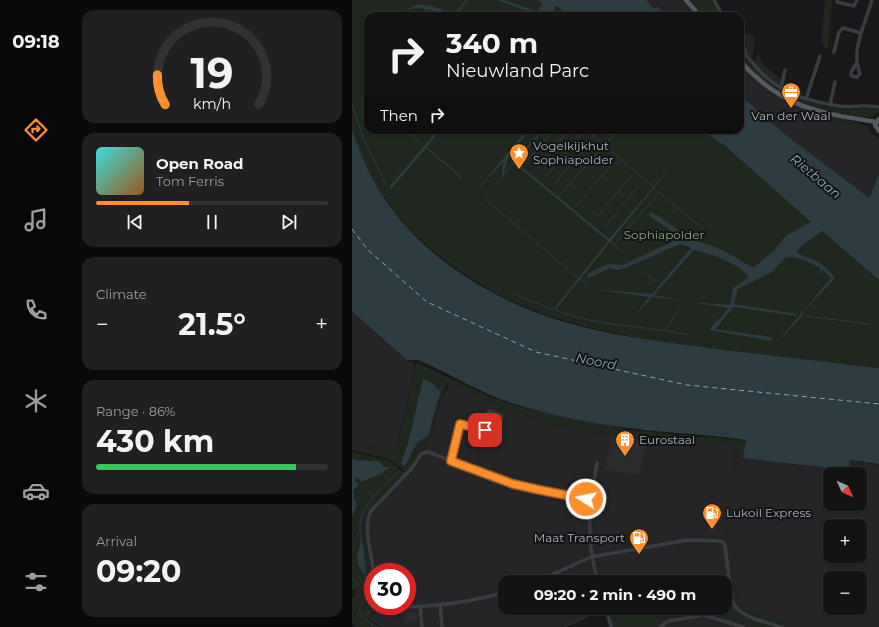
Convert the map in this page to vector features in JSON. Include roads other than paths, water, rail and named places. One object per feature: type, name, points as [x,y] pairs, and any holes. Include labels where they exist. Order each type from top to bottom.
[{"type":"main road","points":[[686,0],[696,12]]},
{"type":"main road","points":[[744,66],[762,84],[778,96],[812,109],[864,121],[876,122],[879,131]]},
{"type":"street","points":[[714,0],[721,12]]},
{"type":"street","points":[[837,0],[837,2],[854,6],[857,0]]},
{"type":"street","points":[[857,62],[861,33],[872,0]]},
{"type":"street","points":[[834,52],[839,32],[843,28],[861,33]]},
{"type":"street","points":[[744,49],[745,54],[766,77],[781,88],[806,99],[846,107],[864,105],[879,107]]},
{"type":"street","points":[[806,99],[820,56]]},
{"type":"street","points":[[781,88],[785,70]]},
{"type":"street","points":[[830,105],[835,82]]},
{"type":"street","points":[[451,461],[460,424],[485,430],[498,432],[502,416],[490,411],[485,430]]},
{"type":"street","points":[[373,563],[367,524],[371,511],[412,468],[422,453],[428,452],[513,484],[591,500]]},
{"type":"street","points":[[596,575],[592,563],[590,526],[591,500],[597,463]]},
{"type":"street","points":[[552,575],[592,557],[688,540],[721,542],[725,546],[732,600],[739,612],[781,627]]},
{"type":"street","points":[[416,606],[479,600],[498,594]]},
{"type":"street","points":[[440,605],[442,627]]},
{"type":"street","points":[[420,606],[422,627]]},
{"type":"street","points":[[608,615],[611,627]]},
{"type":"street","points":[[660,627],[668,621],[704,615],[743,627]]},
{"type":"water","points":[[395,0],[406,9],[416,5],[425,5],[446,12],[438,12],[418,8],[406,10]]},
{"type":"water","points":[[466,0],[468,0],[458,12],[456,12]]},
{"type":"water","points":[[497,0],[504,0],[538,12],[530,12]]},
{"type":"water","points":[[536,0],[646,0],[654,9],[657,7],[662,12],[566,12],[556,6],[553,12],[538,12],[542,3]]},
{"type":"water","name":"Rietbaan","points":[[744,99],[783,133],[868,197],[870,196],[879,175],[879,280],[822,231],[796,252],[819,262],[835,278],[804,311],[803,315],[781,339],[831,278],[823,270],[817,276],[821,269],[800,259],[786,257],[772,272],[738,289],[734,304],[797,314],[796,316],[734,307],[715,329],[771,337],[772,341],[709,330],[729,308],[690,302],[730,305],[733,288],[749,277],[743,271],[730,263],[694,250],[654,295],[685,301],[652,297],[631,321],[649,297],[592,289],[652,294],[691,248],[680,244],[626,268],[617,270],[610,268],[588,278],[587,274],[608,264],[622,265],[678,239],[666,227],[649,216],[650,212],[692,239],[718,248],[753,268],[772,252],[787,235],[811,222],[724,145],[709,134],[744,134]]},
{"type":"water","name":"Noord","points":[[352,130],[371,176],[401,221],[435,254],[455,269],[475,283],[518,305],[540,314],[578,326],[636,338],[879,368],[879,464],[850,460],[849,467],[823,467],[743,458],[746,440],[628,428],[584,421],[526,407],[500,399],[418,360],[407,360],[352,312]]},
{"type":"water","points":[[435,134],[437,134],[427,147],[462,177],[461,178],[426,148],[391,189],[390,186]]},
{"type":"water","points":[[524,134],[527,134],[509,155],[504,173],[538,134],[540,134],[516,162],[609,239],[678,158],[611,241],[629,258],[610,242],[556,309],[555,307],[608,241],[514,163],[484,198],[502,176],[503,162],[475,192]]},
{"type":"water","points":[[423,379],[435,384],[434,386],[441,391],[428,436],[418,442],[405,466],[401,464],[409,439]]},
{"type":"water","points":[[352,458],[356,460],[379,461],[384,467],[391,467],[381,474],[361,482],[358,478],[356,478],[355,481],[359,484],[354,494],[357,505],[352,517]]},
{"type":"water","points":[[361,542],[363,542],[365,563],[364,573],[358,563],[358,551]]},
{"type":"waterway","points":[[352,105],[363,137],[386,185]]},
{"type":"waterway","points":[[411,134],[422,144]]},
{"type":"waterway","points":[[527,161],[551,134]]},
{"type":"waterway","points":[[537,168],[566,134]]},
{"type":"waterway","points":[[546,176],[582,134]]},
{"type":"waterway","points":[[591,134],[652,186]]},
{"type":"waterway","points":[[558,197],[614,134]]},
{"type":"waterway","points":[[555,183],[591,142]]},
{"type":"waterway","points":[[576,206],[612,164]]},
{"type":"waterway","points":[[598,216],[631,176]]},
{"type":"waterway","points":[[605,227],[637,187]]},
{"type":"waterway","points":[[657,191],[703,229]]},
{"type":"waterway","points":[[617,241],[657,195]]},
{"type":"waterway","points":[[484,198],[589,286]]},
{"type":"waterway","points":[[641,270],[656,282]]},
{"type":"waterway","points":[[513,294],[584,319],[688,335]]},
{"type":"waterway","points":[[665,330],[679,310]]},
{"type":"waterway","points":[[806,316],[870,324]]},
{"type":"waterway","points":[[361,542],[360,523],[365,508],[375,495],[399,471]]},
{"type":"waterway","points":[[352,577],[363,592],[364,599],[362,603]]},
{"type":"waterway","points":[[352,588],[356,584]]},
{"type":"waterway","points":[[360,607],[360,613],[362,616],[377,627]]},
{"type":"waterway","points":[[564,627],[590,615]]},
{"type":"place","name":"Van der Waal","points":[[791,109]]},
{"type":"place","name":"Vogelkijkhut Sophiapolder","points":[[519,170]]},
{"type":"place","name":"Eurostaal","points":[[625,457]]},
{"type":"place","name":"Lukoil Express","points":[[712,530]]},
{"type":"place","name":"Maat Transport","points":[[639,555]]},
{"type":"park label","name":"Sophiapolder","points":[[664,235]]}]
